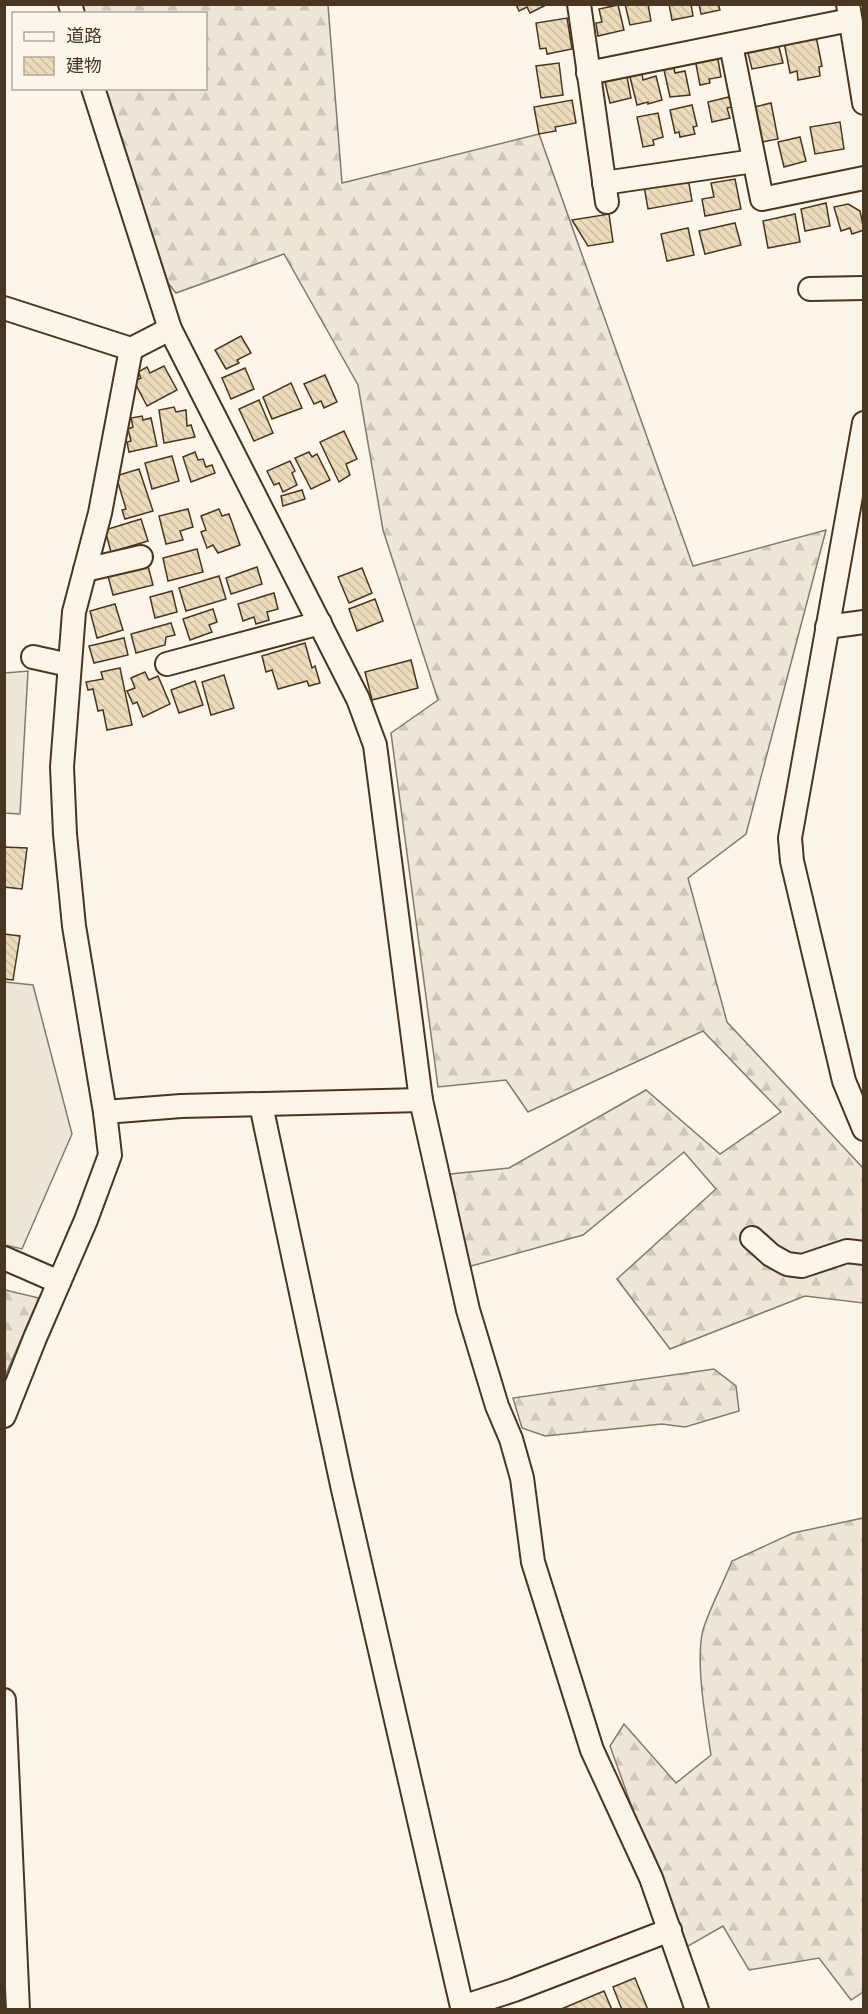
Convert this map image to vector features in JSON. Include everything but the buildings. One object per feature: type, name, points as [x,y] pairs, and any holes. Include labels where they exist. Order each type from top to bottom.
[{"type":"street","points":[[579,4],[606,193],[754,161]]},
{"type":"street","points":[[588,73],[731,45],[849,12],[861,67],[864,103]]},
{"type":"street","points":[[731,45],[762,199],[864,178]]},
{"type":"street","points":[[94,90],[170,329],[358,699],[375,745],[421,1100],[468,1310],[496,1406],[511,1439],[522,1478],[533,1562],[592,1750],[651,1878],[697,2010]]},
{"type":"street","points":[[810,289],[864,288]]},
{"type":"street","points":[[4,308],[131,349],[170,329]]},
{"type":"street","points":[[4,1416],[86,1220],[110,1155],[74,926],[65,834],[62,767],[74,612],[100,513],[131,349]]},
{"type":"street","points":[[864,423],[790,838],[792,861],[844,1081],[864,1128]]},
{"type":"street","points":[[85,570],[141,557]]},
{"type":"street","points":[[827,627],[864,622]]},
{"type":"street","points":[[167,664],[320,623]]},
{"type":"street","points":[[33,657],[69,665]]},
{"type":"street","points":[[105,1112],[181,1106],[421,1100]]},
{"type":"street","points":[[261,1105],[345,1496],[462,2007],[514,1990],[670,1930]]},
{"type":"street","points":[[752,1238],[771,1255],[787,1264],[802,1266],[847,1251],[864,1253]]},
{"type":"street","points":[[4,1258],[59,1282]]},
{"type":"street","points":[[4,1700],[18,2010]]},
{"type":"green space","points":[[75,5],[328,5],[342,183],[539,134],[693,566],[826,530],[746,834],[688,878],[727,1022],[863,1168],[863,1303],[805,1296],[670,1349],[617,1279],[716,1189],[684,1152],[583,1235],[464,1268],[441,1175],[509,1168],[646,1090],[720,1154],[781,1112],[703,1031],[528,1112],[506,1080],[438,1087],[391,733],[438,700],[383,530],[358,385],[284,254],[176,293],[160,273],[101,90],[207,90],[207,12],[78,12]]},
{"type":"green space","points":[[5,982],[33,985],[72,1134],[22,1249],[5,1245]]},
{"type":"green space","points":[[4,1290],[39,1298],[5,1376]]},
{"type":"green space","points":[[714,1369],[736,1386],[739,1411],[685,1427],[662,1424],[545,1436],[522,1428],[513,1398]]},
{"type":"green space","points":[[863,1518],[863,1992],[851,2000],[819,1958],[749,1970],[723,1926],[683,1949],[610,1746],[624,1724],[676,1783],[711,1755],[702,1692],[701,1643],[706,1621],[732,1561],[793,1533]]},
{"type":"shaded area","points":[[28,671],[20,814],[5,813],[5,673]]}]
